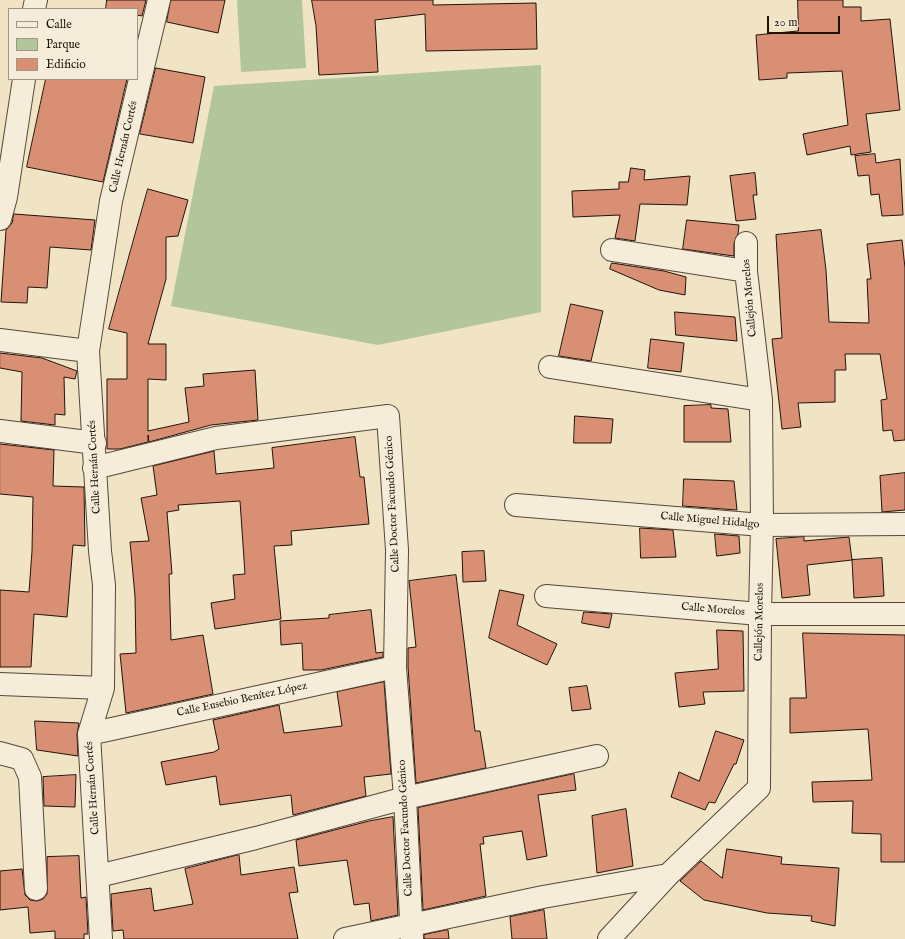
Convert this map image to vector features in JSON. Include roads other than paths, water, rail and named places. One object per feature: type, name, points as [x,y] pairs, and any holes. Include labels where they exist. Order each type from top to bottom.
[{"type":"street","name":"Calle Hernán Cortés","points":[[101,939],[89,734],[103,688],[104,585],[94,468],[94,443],[88,351],[111,200],[159,0]]},
{"type":"street","points":[[0,219],[6,197],[24,80]]},
{"type":"street","name":"Callejón Morelos","points":[[608,939],[668,875],[759,788],[762,525],[761,400],[746,270],[746,243]]},
{"type":"street","points":[[612,250],[746,270]]},
{"type":"street","points":[[0,340],[88,351]]},
{"type":"street","points":[[550,367],[761,400]]},
{"type":"street","name":"Calle Doctor Facundo Génico","points":[[94,468],[216,438],[388,416],[397,550],[395,667],[405,798],[411,931]]},
{"type":"street","points":[[0,431],[94,443]]},
{"type":"street","name":"Calle Miguel Hidalgo","points":[[516,505],[762,525],[905,524]]},
{"type":"street","name":"Calle Morelos","points":[[546,596],[760,614],[905,614]]},
{"type":"street","name":"Calle Eusebio Benítez López","points":[[89,734],[395,667]]},
{"type":"street","points":[[0,684],[103,688]]},
{"type":"street","points":[[0,753],[22,759],[30,777],[36,889]]},
{"type":"street","points":[[98,876],[256,838],[405,798],[597,756]]},
{"type":"street","points":[[345,939],[411,931],[668,875]]}]
